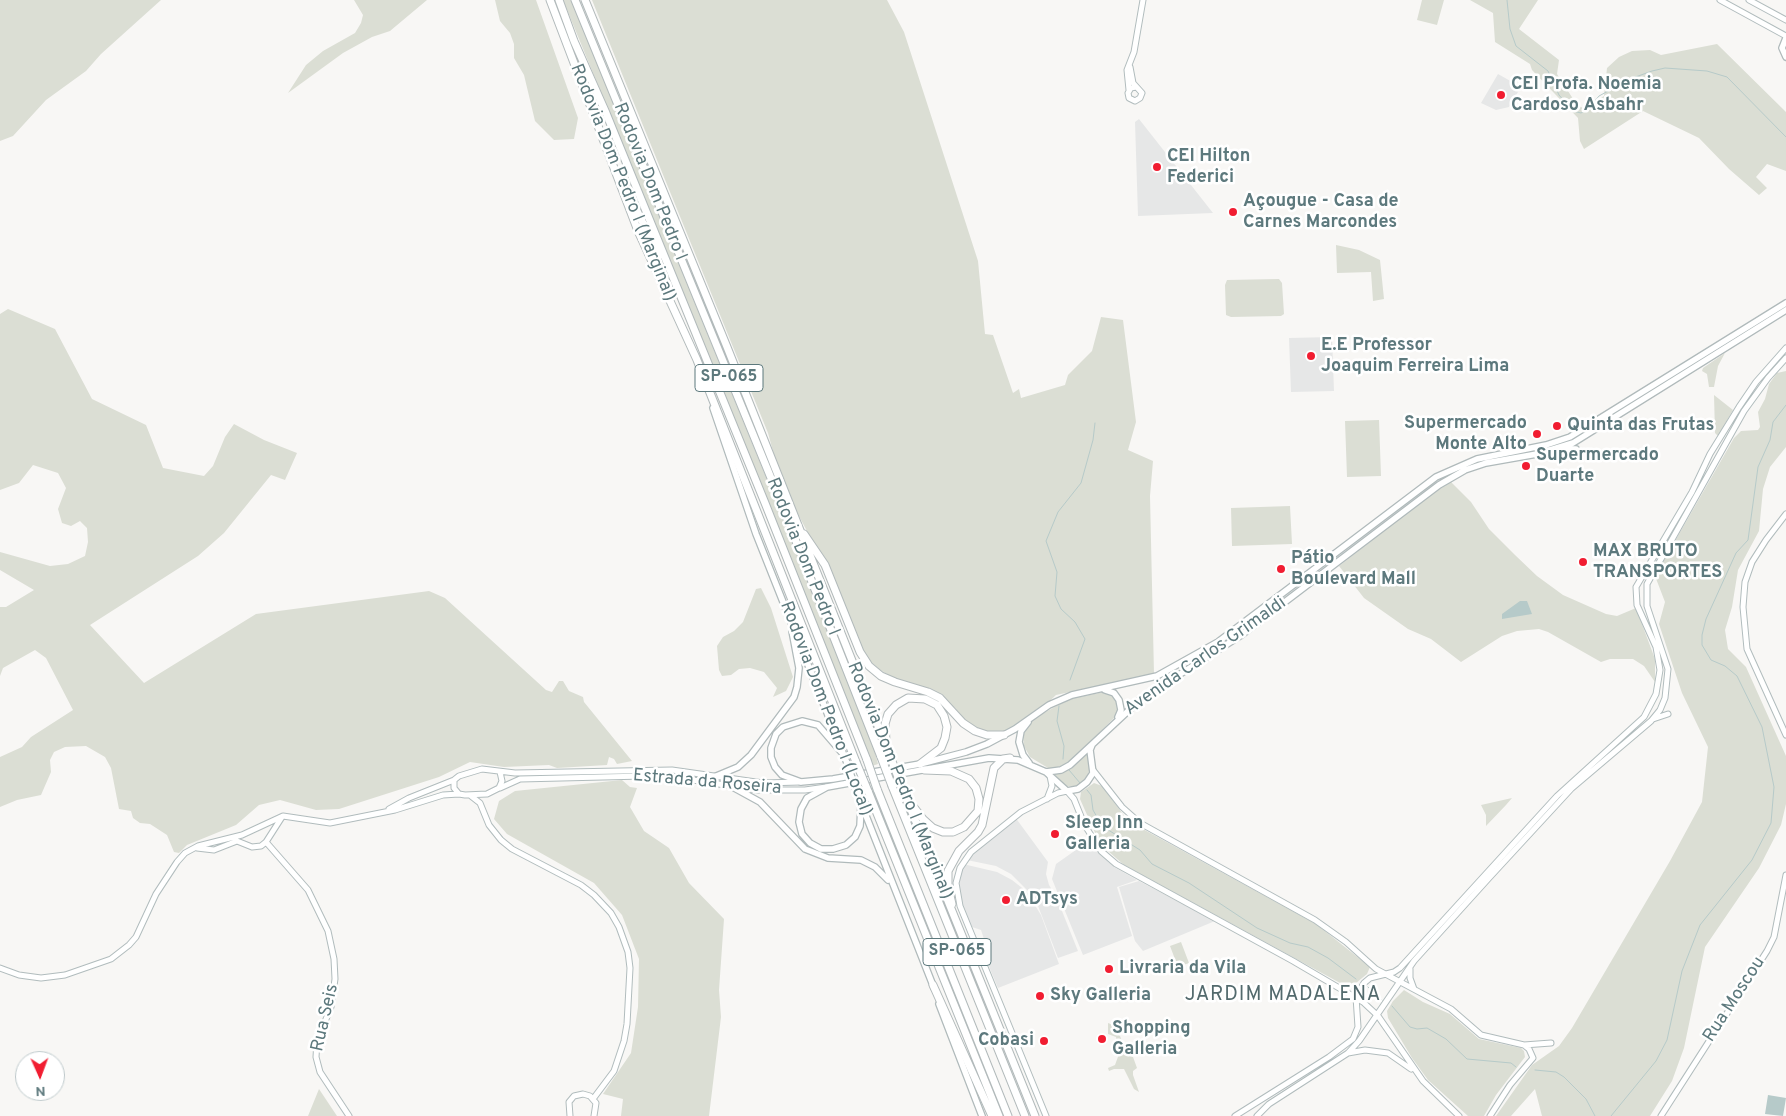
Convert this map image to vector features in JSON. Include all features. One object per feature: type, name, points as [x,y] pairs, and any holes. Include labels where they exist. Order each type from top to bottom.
[{"type":"highway","name":"Rodovia Dom Pedro I (Marginal)","points":[[550,0],[638,231],[697,360],[999,1116]]},
{"type":"highway","name":"Rodovia Dom Pedro I","points":[[559,0],[574,41],[606,113],[680,295],[1008,1116]]},
{"type":"highway","name":"Rodovia Dom Pedro I","points":[[575,0],[773,483],[892,786],[1025,1116]]},
{"type":"highway","name":"Rodovia Dom Pedro I (Marginal)","points":[[585,0],[782,484],[944,894],[955,916],[1035,1116]]},
{"type":"highway","points":[[608,153],[680,295]]},
{"type":"highway","points":[[782,484],[799,523],[825,565],[860,652],[869,666],[895,682],[928,692],[940,698],[963,722],[975,731],[987,735],[1004,735]]},
{"type":"highway","points":[[888,753],[885,724],[888,714],[896,705],[908,698],[925,699],[937,705],[944,716],[947,727],[941,748],[922,767]]},
{"type":"highway","points":[[955,916],[948,887],[948,870],[959,851],[978,832],[982,825],[994,768],[1003,759],[1010,758]]},
{"type":"highway","points":[[906,796],[923,819],[933,828],[943,832],[958,830],[972,820],[978,811],[979,800],[976,788],[969,779],[951,771],[922,767]]},
{"type":"highway","points":[[933,985],[992,1116]]},
{"type":"main road","points":[[1786,37],[1782,48],[1786,57]]},
{"type":"main road","name":"Avenida Carlos Grimaldi","points":[[827,787],[922,767],[966,752],[1004,735],[1049,705],[1072,695],[1141,681],[1178,666],[1218,642],[1436,477],[1477,459],[1546,446],[1570,437],[1786,303]]},
{"type":"main road","name":"Avenida Carlos Grimaldi","points":[[1048,774],[1070,765],[1115,721],[1158,687],[1221,649],[1262,620],[1453,477],[1486,463],[1555,449],[1583,437],[1786,310]]},
{"type":"main road","name":"Rodovia Dom Pedro I (Local)","points":[[697,360],[756,534],[933,985],[942,1016],[982,1116]]},
{"type":"main road","points":[[1555,449],[1576,449]]},
{"type":"main road","points":[[1281,605],[1293,590],[1293,586]]},
{"type":"main road","points":[[1261,610],[1259,615],[1262,620]]},
{"type":"main road","points":[[714,777],[733,770],[751,755],[794,697],[799,668],[788,615]]},
{"type":"main road","points":[[1104,689],[1114,693],[1119,700],[1120,710],[1115,721]]},
{"type":"main road","points":[[1030,764],[1023,755],[1020,742],[1024,727],[1032,717]]},
{"type":"main road","points":[[801,782],[782,775],[775,767],[771,757],[772,742],[783,727],[802,721],[818,725],[843,754]]},
{"type":"main road","points":[[1067,791],[1083,786],[1090,779],[1093,769],[1090,750],[1093,743]]},
{"type":"main road","name":"Avenida Carlos Grimaldi","points":[[801,782],[989,758],[1010,758],[1030,764],[1048,774],[1067,791]]},
{"type":"main road","points":[[729,785],[760,802],[805,849],[828,858],[861,860],[875,867],[894,888]]},
{"type":"main road","points":[[827,787],[807,798],[800,809],[799,822],[802,834],[810,843],[821,849],[834,849],[846,845],[855,837],[860,826],[861,805]]},
{"type":"street","points":[[1130,64],[1136,87],[1142,93],[1137,100],[1129,98],[1130,90],[1127,80],[1130,64],[1143,0]]},
{"type":"street","points":[[1720,0],[1786,37]]},
{"type":"street","points":[[1748,0],[1786,20]]},
{"type":"street","points":[[1130,90],[1136,87]]},
{"type":"street","points":[[1235,1116],[1329,1057],[1353,1039],[1358,1027],[1356,997],[1364,983],[1370,978],[1394,972],[1407,961],[1557,796],[1644,717],[1654,698],[1659,682],[1659,659],[1637,605],[1635,592],[1638,581],[1685,505],[1710,454],[1739,407],[1756,382],[1786,348]]},
{"type":"street","points":[[1257,1116],[1269,1104],[1348,1053],[1378,1016],[1410,967],[1572,788],[1651,721],[1660,710],[1666,692],[1668,669],[1649,613],[1646,598],[1647,584],[1652,572],[1697,497],[1719,453],[1744,412],[1768,378],[1786,358]]},
{"type":"street","points":[[1786,514],[1752,562],[1745,582],[1743,607],[1748,649],[1786,735]]},
{"type":"street","points":[[1635,592],[1640,592],[1646,598]]},
{"type":"street","points":[[1654,698],[1660,710]]},
{"type":"street","points":[[1651,721],[1668,714]]},
{"type":"street","name":"Estrada da Roseira","points":[[376,814],[476,769],[500,772],[662,770],[763,783],[801,782]]},
{"type":"street","points":[[1093,769],[1096,777],[1109,788],[1122,807],[1140,823],[1315,920],[1346,942],[1384,974],[1451,1009],[1480,1035],[1524,1045],[1551,1043]]},
{"type":"street","points":[[499,788],[502,781],[500,772]]},
{"type":"street","points":[[1047,799],[1051,789],[1048,774]]},
{"type":"street","name":"Estrada da Roseira","points":[[283,816],[324,824],[376,814],[443,795],[458,794],[470,796],[487,794],[520,779],[668,776],[757,790],[779,791],[827,787]]},
{"type":"street","points":[[454,780],[454,788],[458,794]]},
{"type":"street","points":[[1046,1116],[960,906],[956,883],[960,868],[968,855],[1022,812],[1067,791],[1074,799],[1084,824],[1101,851],[1116,864],[1356,997],[1378,1016],[1416,1074]]},
{"type":"street","points":[[483,808],[487,794]]},
{"type":"street","points":[[470,796],[478,800],[489,825],[501,840],[512,849],[581,885],[594,895],[611,913],[620,927],[628,952],[630,968],[627,1024],[624,1041],[614,1070],[593,1098]]},
{"type":"street","points":[[0,968],[29,977],[53,977],[111,960],[136,937],[166,877],[181,858],[194,848],[242,835],[283,816]]},
{"type":"street","points":[[194,848],[214,850],[232,841],[255,847],[266,842],[283,816]]},
{"type":"street","points":[[261,826],[267,828],[270,836]]},
{"type":"street","points":[[242,835],[244,843]]},
{"type":"street","points":[[214,850],[220,840]]},
{"type":"street","name":"Rua Seis","points":[[266,842],[308,890],[328,931],[334,959],[334,988],[328,1016],[317,1041],[316,1057],[320,1072],[349,1116]]},
{"type":"street","name":"Rua Moscou","points":[[1661,1116],[1767,951],[1774,937],[1786,875]]},
{"type":"street","points":[[1410,967],[1410,978],[1414,990]]},
{"type":"street","points":[[1490,1116],[1510,1085],[1533,1058],[1524,1045]]},
{"type":"street","points":[[1348,1053],[1365,1050],[1388,1054],[1402,1061],[1459,1116]]},
{"type":"street","points":[[569,1116],[569,1102],[574,1096],[583,1094],[593,1098],[597,1108],[594,1116]]},
{"type":"shaded area","points":[[0,0],[161,0],[101,54],[86,71],[46,100],[13,136],[0,141]]},
{"type":"shaded area","points":[[354,0],[427,0],[390,31],[372,37],[343,53],[288,93],[306,65],[323,51],[355,33],[363,15]]},
{"type":"shaded area","points":[[495,0],[536,0],[578,118],[574,139],[554,140],[535,121],[524,75],[514,58],[514,44],[510,33],[500,21]]},
{"type":"shaded area","points":[[563,0],[571,0],[766,477],[874,749],[878,764],[872,766],[701,336]]},
{"type":"shaded area","points":[[592,0],[887,0],[904,32],[978,261],[985,334],[993,335],[1013,393],[1019,389],[1021,398],[1065,385],[1068,375],[1092,351],[1101,317],[1123,320],[1136,422],[1128,450],[1153,461],[1150,496],[1154,674],[1056,695],[1033,717],[997,736],[980,732],[965,720],[955,708],[940,698],[911,683],[895,679],[880,670],[860,652],[825,565],[782,484],[768,433]]},
{"type":"shaded area","points":[[1422,0],[1444,0],[1437,25],[1417,20]]},
{"type":"shaded area","points":[[1470,0],[1538,0],[1519,29],[1559,60],[1557,74],[1577,105],[1583,108],[1604,96],[1607,68],[1619,57],[1632,51],[1650,50],[1661,55],[1717,44],[1786,112],[1786,171],[1767,164],[1756,177],[1767,188],[1759,195],[1729,169],[1699,138],[1643,111],[1584,149],[1580,141],[1578,118],[1532,70],[1530,64],[1495,42],[1493,13]]},
{"type":"shaded area","name":"CEI Profa. Noemia Cardoso Asbahr","points":[[1498,74],[1521,87],[1509,107],[1496,110],[1481,103]]},
{"type":"shaded area","name":"CEI Hilton Federici","points":[[1139,119],[1213,213],[1138,216],[1135,122]]},
{"type":"shaded area","points":[[1336,245],[1359,250],[1380,260],[1384,299],[1373,301],[1371,272],[1337,273]]},
{"type":"shaded area","points":[[1279,279],[1282,283],[1284,314],[1281,316],[1231,317],[1226,315],[1225,285],[1227,280]]},
{"type":"shaded area","points":[[8,309],[55,329],[92,399],[146,425],[163,468],[204,476],[213,466],[225,437],[234,424],[264,440],[297,453],[285,480],[271,475],[224,533],[198,556],[90,625],[144,683],[256,614],[429,591],[445,598],[546,690],[552,692],[559,681],[563,681],[569,691],[583,697],[584,702],[632,761],[617,764],[614,759],[609,757],[607,765],[557,768],[549,765],[504,767],[470,762],[439,777],[339,809],[316,810],[280,800],[259,805],[236,825],[187,845],[179,853],[174,852],[167,835],[150,824],[140,823],[133,818],[131,811],[119,809],[111,768],[105,757],[86,746],[65,747],[54,752],[50,760],[51,772],[41,795],[17,800],[0,807],[0,757],[22,747],[31,737],[73,710],[46,658],[35,650],[3,668],[0,676],[0,607],[6,607],[34,590],[0,570],[0,552],[50,566],[68,564],[85,556],[88,542],[87,528],[80,521],[71,526],[62,523],[58,509],[66,488],[58,473],[33,465],[19,483],[0,490],[0,314]]},
{"type":"shaded area","name":"E.E Professor Joaquim Ferreira Lima","points":[[1332,337],[1334,391],[1291,392],[1289,338]]},
{"type":"shaded area","points":[[1725,353],[1718,366],[1714,387],[1709,387],[1707,374],[1702,371],[1703,368]]},
{"type":"shaded area","points":[[1786,371],[1786,447],[1770,467],[1763,489],[1759,531],[1738,570],[1732,607],[1725,630],[1728,649],[1746,667],[1786,756],[1786,804],[1781,825],[1759,868],[1705,947],[1684,1048],[1672,1081],[1650,1116],[1542,1116],[1535,1089],[1511,1116],[1496,1116],[1532,1065],[1559,1046],[1572,1028],[1670,861],[1702,802],[1708,747],[1682,693],[1659,624],[1665,602],[1655,576],[1734,438],[1741,431],[1758,430],[1760,427],[1758,412],[1765,399],[1769,384],[1777,373]]},
{"type":"shaded area","points":[[1714,395],[1733,410],[1718,436],[1715,433]]},
{"type":"shaded area","points":[[1379,420],[1381,476],[1347,477],[1345,421]]},
{"type":"shaded area","points":[[1451,482],[1471,502],[1489,529],[1537,576],[1563,595],[1606,614],[1617,616],[1636,608],[1655,659],[1655,682],[1644,666],[1633,659],[1610,659],[1601,662],[1548,632],[1539,629],[1517,631],[1502,636],[1461,662],[1431,639],[1408,629],[1364,598],[1339,566],[1430,495]]},
{"type":"shaded area","points":[[1290,506],[1292,544],[1232,546],[1231,508]]},
{"type":"shaded area","points":[[761,588],[771,608],[793,677],[786,691],[773,697],[777,688],[764,672],[750,668],[739,669],[731,675],[722,676],[719,670],[717,646],[723,637],[734,631],[743,622],[756,589]]},
{"type":"shaded area","points":[[1520,601],[1527,601],[1532,614],[1502,619],[1502,614]]},
{"type":"shaded area","points":[[1104,692],[1112,695],[1116,700],[1118,708],[1116,716],[1069,763],[1055,768],[1048,768],[1030,757],[1024,746],[1023,735],[1033,719],[1069,699]]},
{"type":"shaded area","points":[[1089,748],[1090,768],[1086,781],[1076,787],[1066,786],[1054,774],[1061,772]]},
{"type":"shaded area","points":[[622,780],[630,787],[637,788],[630,807],[644,831],[669,848],[689,883],[724,919],[719,990],[721,1017],[709,1116],[621,1116],[623,1099],[603,1094],[631,1053],[638,1007],[639,959],[622,915],[594,883],[507,834],[494,819],[499,801],[515,791]]},
{"type":"shaded area","points":[[1094,783],[1102,786],[1125,817],[1141,828],[1316,924],[1370,967],[1367,974],[1356,983],[1353,990],[1124,865],[1100,844],[1080,799],[1081,792]]},
{"type":"shaded area","points":[[1512,798],[1486,826],[1486,815],[1481,805]]},
{"type":"shaded area","points":[[1015,817],[1048,862],[1046,874],[1049,885],[1056,896],[1078,951],[1058,958],[1035,898],[1011,874],[996,866],[962,859]]},
{"type":"shaded area","points":[[1090,840],[1098,852],[1114,867],[1137,880],[1117,887],[1132,936],[1083,955],[1052,879],[1056,864]]},
{"type":"shaded area","points":[[963,864],[997,872],[1012,880],[1026,891],[1041,915],[1059,964],[998,988],[980,945],[984,939],[981,930],[972,927],[957,892],[960,869]]},
{"type":"shaded area","points":[[1139,881],[1215,921],[1143,951],[1135,941],[1119,887]]},
{"type":"shaded area","points":[[1181,942],[1189,963],[1178,967],[1170,946]]},
{"type":"shaded area","points":[[1404,990],[1423,1002],[1450,1014],[1479,1039],[1521,1048],[1524,1051],[1525,1057],[1496,1095],[1484,1116],[1468,1116],[1428,1080],[1412,1058],[1388,1018],[1387,1011],[1393,1001]]},
{"type":"shaded area","points":[[1108,1023],[1116,1026],[1116,1033],[1120,1036],[1124,1046],[1123,1052],[1133,1057],[1137,1068],[1133,1071],[1133,1075],[1139,1092],[1134,1089],[1124,1069],[1109,1071],[1108,1068],[1115,1065],[1119,1054],[1116,1037],[1108,1034]]},
{"type":"shaded area","points":[[319,1089],[337,1116],[308,1116]]},
{"type":"shaded area","points":[[1768,1095],[1786,1098],[1783,1116],[1765,1114]]},
{"type":"waterway","points":[[1507,0],[1510,29],[1516,46],[1548,71],[1559,95],[1573,111],[1581,113],[1588,109],[1599,96],[1630,79],[1652,71],[1665,68],[1707,71],[1727,77],[1786,137]]},
{"type":"waterway","points":[[1611,1116],[1656,1061],[1667,1040],[1682,971],[1700,925],[1752,860],[1771,823],[1774,787],[1762,727],[1737,676],[1725,666],[1711,660],[1702,645],[1702,635],[1706,619],[1736,553],[1748,540],[1758,467],[1770,440],[1773,422],[1786,405]]},
{"type":"waterway","points":[[1070,680],[1085,639],[1075,622],[1061,609],[1055,596],[1057,572],[1046,541],[1058,512],[1081,483],[1093,440],[1095,423]]},
{"type":"waterway","points":[[1059,706],[1057,721],[1064,746],[1063,759]]},
{"type":"waterway","points":[[1069,770],[1080,783]]},
{"type":"waterway","points":[[1087,790],[1091,795],[1093,810],[1102,826],[1140,850],[1152,864],[1189,883],[1257,928],[1290,943],[1308,947],[1328,958],[1356,979]]},
{"type":"waterway","points":[[1368,987],[1382,1000]]},
{"type":"waterway","points":[[1392,1006],[1410,1027],[1417,1029],[1427,1028],[1446,1039],[1467,1059],[1511,1063],[1516,1067]]},
{"type":"waterway","points":[[1535,1070],[1556,1072],[1564,1077],[1586,1099],[1595,1116]]},
{"type":"place","name":"CEI Profa. Noemia Cardoso Asbahr","points":[[1501,95]]},
{"type":"place","name":"CEI Hilton Federici","points":[[1157,167]]},
{"type":"place","name":"Açougue - Casa de Carnes Marcondes","points":[[1233,212]]},
{"type":"place","name":"E.E Professor Joaquim Ferreira Lima","points":[[1311,356]]},
{"type":"place","name":"Quinta das Frutas","points":[[1557,426]]},
{"type":"place","name":"Supermercado Monte Alto","points":[[1537,434]]},
{"type":"place","name":"Supermercado Duarte","points":[[1526,466]]},
{"type":"place","name":"MAX BRUTO TRANSPORTES","points":[[1583,562]]},
{"type":"place","name":"Pátio Boulevard Mall","points":[[1281,569]]},
{"type":"place","name":"Sleep Inn Galleria","points":[[1055,834]]},
{"type":"place","name":"ADTsys","points":[[1006,900]]},
{"type":"place","name":"Livraria da Vila","points":[[1109,969]]},
{"type":"place","name":"Sky Galleria","points":[[1040,996]]},
{"type":"place","name":"Shopping Galleria","points":[[1102,1039]]},
{"type":"place","name":"Cobasi","points":[[1044,1041]]},
{"type":"district","name":"JARDIM MADALENA","points":[[1283,996]]}]
